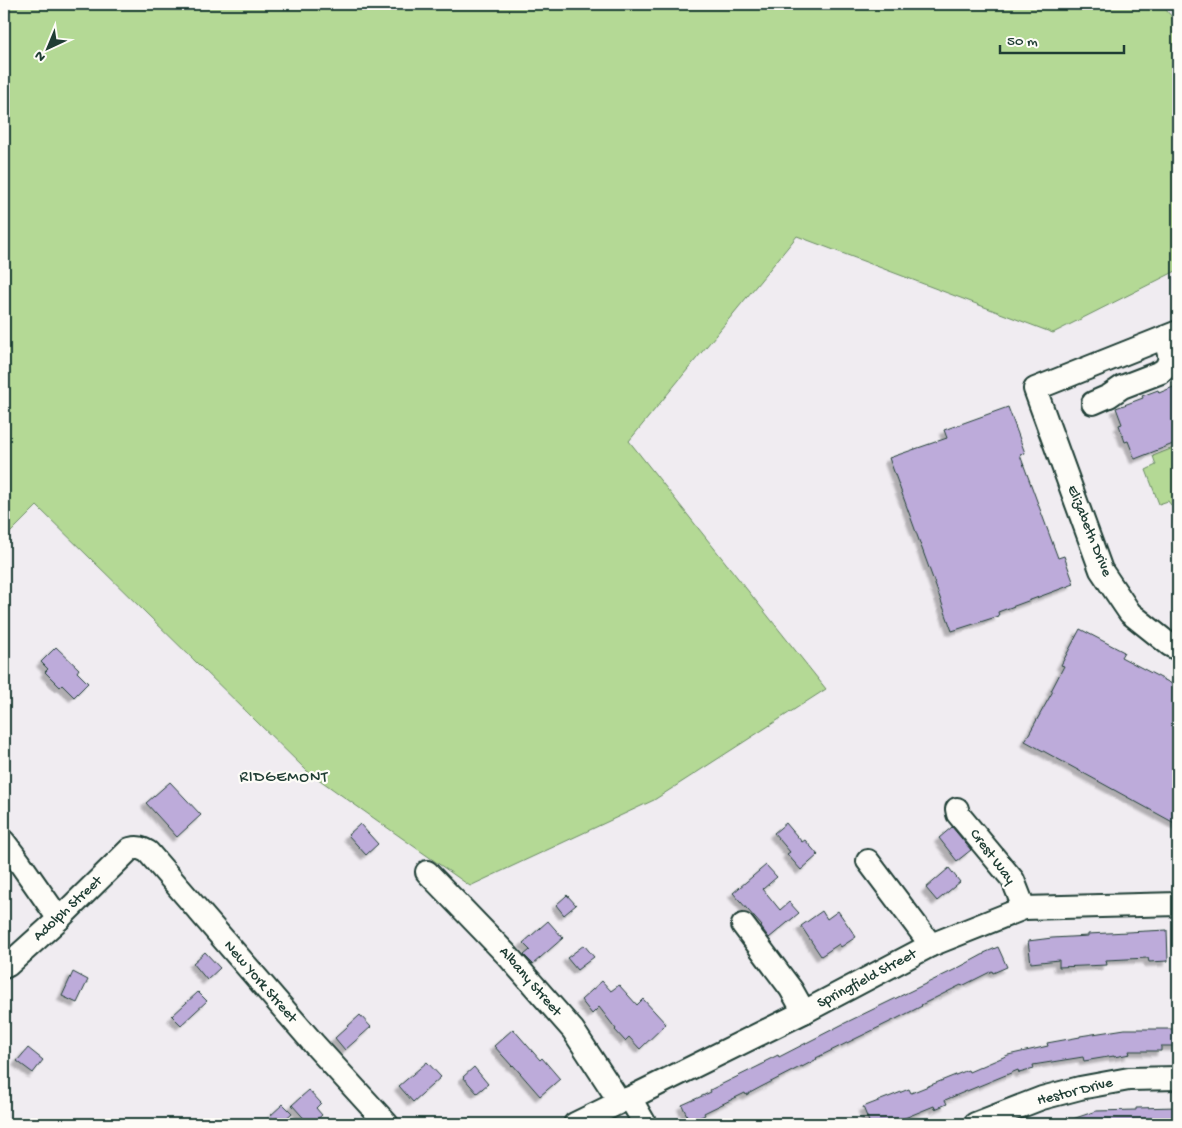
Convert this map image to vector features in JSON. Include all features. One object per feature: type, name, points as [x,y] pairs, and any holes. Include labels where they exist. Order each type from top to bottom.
[{"type":"street","name":"Elizabeth Drive","points":[[1171,335],[1035,389],[1102,570],[1130,613],[1170,646],[1178,649]]},
{"type":"street","points":[[1093,403],[1109,396],[1122,387],[1165,369],[1170,361],[1171,335]]},
{"type":"street","name":"Crest Way","points":[[957,809],[958,814],[1013,880],[1024,908]]},
{"type":"street","points":[[4,842],[59,919]]},
{"type":"street","name":"New York Street","points":[[130,849],[137,847],[148,852],[314,1044],[387,1124]]},
{"type":"street","name":"Adolph Street","points":[[4,967],[59,919],[130,849]]},
{"type":"street","points":[[868,861],[931,945]]},
{"type":"street","name":"Albany Street","points":[[427,872],[508,955],[572,1030],[625,1100]]},
{"type":"street","name":"Springfield Street","points":[[575,1124],[804,1012],[931,945],[1024,908],[1178,904]]},
{"type":"street","points":[[743,925],[791,989],[804,1012]]},
{"type":"street","name":"Hestor Drive","points":[[975,1124],[1042,1098],[1080,1088],[1129,1079],[1178,1078]]},
{"type":"street","points":[[625,1100],[645,1124]]},
{"type":"green space","points":[[4,4],[1161,4],[1178,24],[1178,270],[1053,333],[797,236],[629,441],[826,689],[654,800],[470,886],[307,771],[37,506],[4,539]]},
{"type":"green space","points":[[1178,446],[1178,502],[1171,505],[1168,501],[1159,504],[1146,470],[1156,465],[1153,456]]},
{"type":"building","points":[[1178,385],[1178,442],[1135,459],[1128,441],[1125,442],[1119,425],[1122,424],[1116,408],[1158,390],[1159,393]]},
{"type":"building","points":[[1008,407],[1025,453],[1020,455],[1058,558],[1064,556],[1074,584],[998,612],[999,616],[952,631],[889,458],[947,438],[944,430]]},
{"type":"building","points":[[1080,629],[1124,652],[1121,657],[1178,687],[1178,825],[1025,741],[1053,691],[1051,691],[1064,666],[1061,665]]},
{"type":"building","points":[[56,647],[79,669],[77,672],[88,683],[74,697],[62,685],[60,687],[45,672],[48,669],[41,662]]},
{"type":"building","points":[[170,782],[201,815],[177,837],[146,803]]},
{"type":"building","points":[[786,823],[802,842],[805,840],[818,855],[801,870],[787,854],[790,852],[774,833]]},
{"type":"building","points":[[360,824],[378,844],[366,855],[348,835]]},
{"type":"building","points":[[952,827],[971,850],[957,861],[939,838]]},
{"type":"building","points":[[766,865],[777,877],[763,889],[780,910],[789,902],[799,913],[769,938],[762,926],[733,893]]},
{"type":"building","points":[[949,868],[960,882],[937,901],[926,888]]},
{"type":"building","points":[[567,895],[576,905],[564,915],[556,905]]},
{"type":"building","points":[[822,911],[827,919],[838,911],[856,937],[841,947],[839,944],[821,956],[801,926]]},
{"type":"building","points":[[548,921],[563,938],[533,964],[524,955],[530,950],[523,943]]},
{"type":"building","points":[[1167,930],[1168,961],[1149,962],[1148,958],[1106,960],[1107,965],[1059,967],[1059,960],[1031,963],[1028,941],[1088,936],[1088,934]]},
{"type":"building","points":[[584,945],[594,957],[577,970],[567,958]]},
{"type":"building","points":[[998,947],[1007,967],[993,973],[992,971],[961,985],[746,1095],[745,1093],[704,1113],[705,1115],[690,1122],[682,1105],[711,1092],[710,1090],[778,1055],[779,1057]]},
{"type":"building","points":[[205,952],[220,968],[207,980],[193,963]]},
{"type":"building","points":[[73,972],[88,980],[77,1003],[62,996]]},
{"type":"building","points":[[602,981],[611,991],[619,985],[637,1005],[643,999],[666,1024],[640,1049],[629,1037],[625,1041],[599,1007],[592,1014],[581,1000]]},
{"type":"building","points":[[198,992],[207,1001],[181,1025],[172,1016]]},
{"type":"building","points":[[360,1015],[371,1027],[345,1050],[335,1038]]},
{"type":"building","points":[[513,1029],[540,1060],[542,1058],[560,1079],[540,1096],[494,1046]]},
{"type":"building","points":[[1125,1029],[1178,1029],[1178,1046],[1161,1046],[1161,1051],[1129,1051],[1130,1054],[1114,1057],[1084,1061],[1083,1057],[1033,1065],[1034,1069],[1019,1073],[1018,1070],[945,1100],[947,1104],[935,1109],[934,1106],[890,1124],[870,1124],[863,1107],[909,1089],[911,1093],[968,1070],[969,1072],[1008,1055],[1048,1046],[1047,1043]]},
{"type":"building","points":[[28,1048],[43,1060],[33,1073],[17,1061]]},
{"type":"building","points":[[427,1062],[441,1077],[413,1102],[399,1086]]},
{"type":"building","points":[[474,1067],[488,1084],[477,1093],[463,1077]]},
{"type":"building","points":[[309,1090],[321,1103],[316,1108],[322,1115],[312,1124],[309,1124],[292,1105]]},
{"type":"building","points":[[283,1104],[292,1113],[280,1124],[277,1124],[270,1116]]},
{"type":"building","points":[[1178,1107],[1178,1123],[1065,1124],[1064,1122],[1096,1111]]},
{"type":"district","name":"RIDGEMONT","points":[[284,778]]}]
